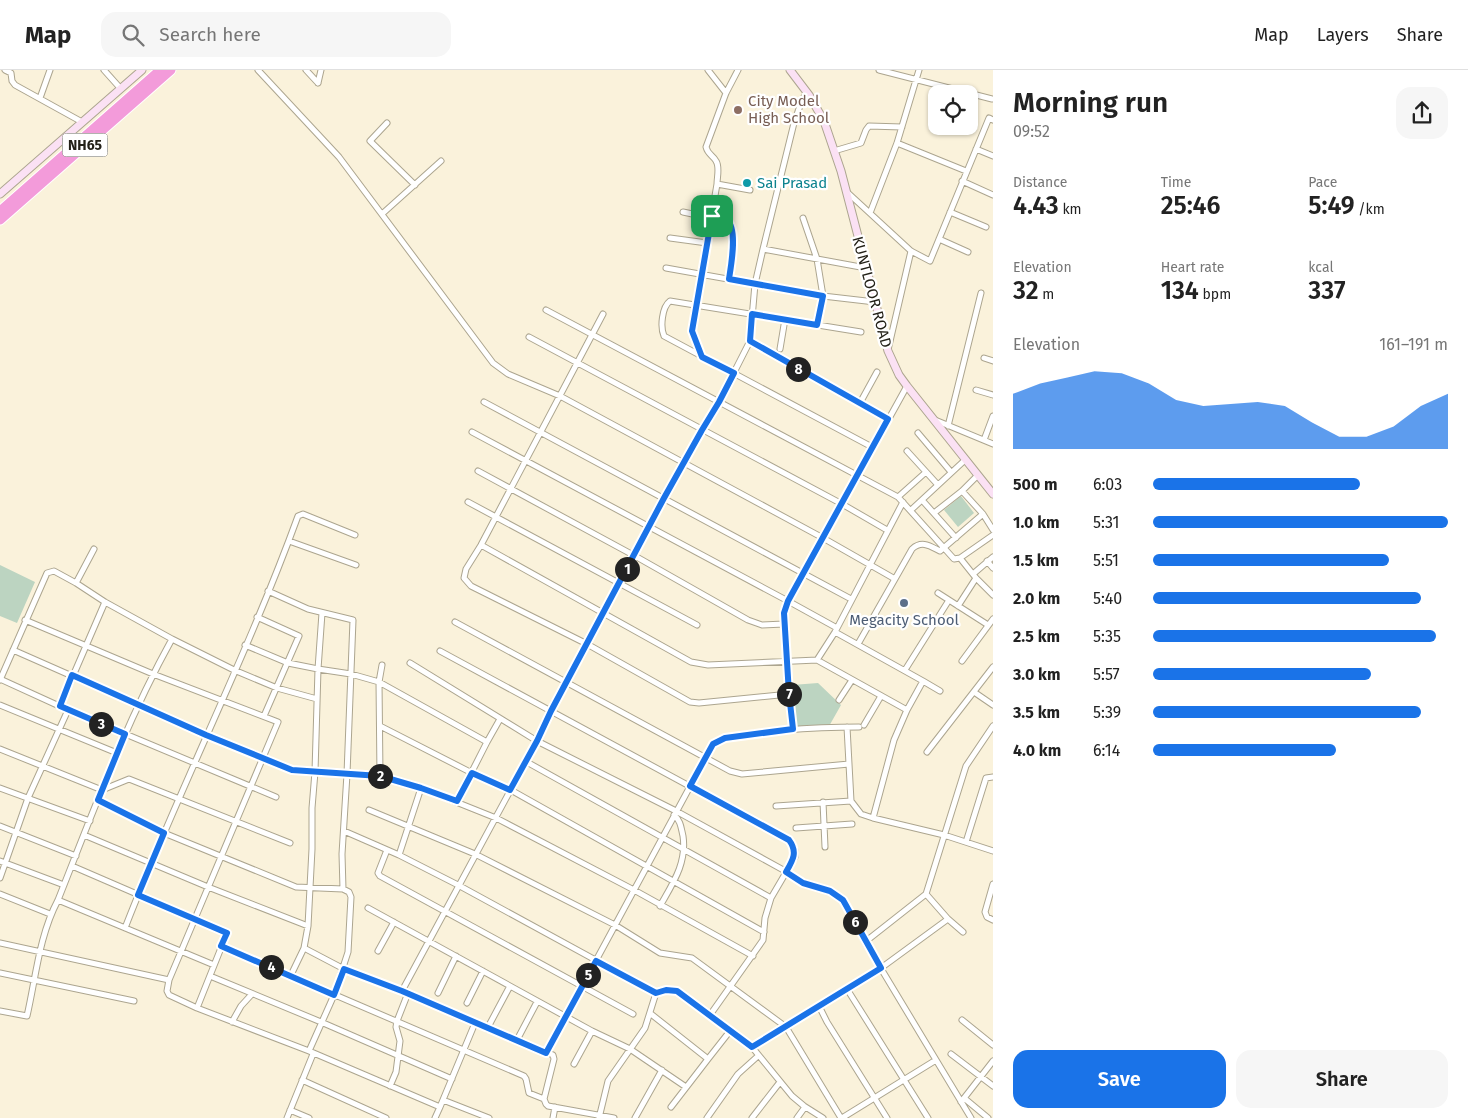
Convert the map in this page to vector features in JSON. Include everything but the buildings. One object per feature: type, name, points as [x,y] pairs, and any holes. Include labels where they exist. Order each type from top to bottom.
[{"type":"highway","name":"NH65","points":[[0,211],[160,70]]},
{"type":"highway","name":"NH65","points":[[0,220],[171,70]]},
{"type":"street","points":[[40,98],[50,70]]},
{"type":"street","points":[[104,70],[121,89]]},
{"type":"street","points":[[0,194],[142,70]]},
{"type":"street","points":[[258,70],[339,157],[493,363],[508,374],[560,396],[895,579]]},
{"type":"street","points":[[306,70],[318,83],[321,70]]},
{"type":"street","points":[[708,70],[726,93]]},
{"type":"street","points":[[702,357],[692,331],[717,184],[717,162],[708,153],[706,147],[726,93],[738,70]]},
{"type":"street","name":"KUNTLOOR ROAD","points":[[790,70],[807,92],[824,121],[834,151],[888,351],[899,375],[993,494]]},
{"type":"street","points":[[878,70],[992,99]]},
{"type":"street","points":[[870,212],[897,143],[919,70]]},
{"type":"street","points":[[9,71],[12,82],[15,85],[82,122]]},
{"type":"street","points":[[402,991],[443,912],[496,818],[524,761],[537,741],[566,682],[635,556],[664,498],[719,402],[750,341],[755,284],[763,249],[794,124],[802,100],[807,92]]},
{"type":"street","points":[[845,191],[911,251],[930,261],[988,118],[993,120]]},
{"type":"street","points":[[387,123],[370,141],[415,185]]},
{"type":"street","points":[[834,151],[861,143],[869,126],[902,127]]},
{"type":"street","points":[[897,143],[966,171]]},
{"type":"street","points":[[976,149],[993,156]]},
{"type":"street","points":[[382,214],[441,162]]},
{"type":"street","points":[[962,181],[993,195]]},
{"type":"street","points":[[717,184],[750,190]]},
{"type":"street","points":[[683,212],[724,219],[731,226],[733,245],[729,279]]},
{"type":"street","points":[[950,212],[986,227]]},
{"type":"street","points":[[803,218],[816,259],[823,296],[817,325]]},
{"type":"street","points":[[670,238],[707,243]]},
{"type":"street","points":[[939,239],[968,252]]},
{"type":"street","points":[[763,249],[866,268]]},
{"type":"street","points":[[888,351],[911,251]]},
{"type":"street","points":[[666,268],[823,296],[875,302]]},
{"type":"street","points":[[948,426],[981,293]]},
{"type":"street","points":[[861,332],[668,302],[665,306],[662,331],[664,336],[702,357],[872,447]]},
{"type":"street","points":[[546,310],[898,497],[954,559],[960,558],[993,535]]},
{"type":"street","points":[[603,314],[481,546],[464,572],[464,578],[471,586],[586,644],[690,702],[699,703],[789,694]]},
{"type":"street","points":[[780,349],[785,320]]},
{"type":"street","points":[[529,337],[842,504],[887,530]]},
{"type":"street","points":[[750,341],[888,419]]},
{"type":"street","points":[[984,358],[993,361]]},
{"type":"street","points":[[860,404],[877,372]]},
{"type":"street","points":[[793,729],[784,613],[788,601],[803,573],[907,386]]},
{"type":"street","points":[[976,390],[993,395]]},
{"type":"street","points":[[484,402],[851,599]]},
{"type":"street","points":[[984,440],[993,416]]},
{"type":"street","points":[[935,420],[993,444]]},
{"type":"street","points":[[472,432],[788,601],[940,691]]},
{"type":"street","points":[[918,433],[951,472]]},
{"type":"street","points":[[907,450],[938,485]]},
{"type":"street","points":[[911,510],[965,460]]},
{"type":"street","points":[[478,471],[754,623],[762,625],[784,624]]},
{"type":"street","points":[[898,497],[926,472]]},
{"type":"street","points":[[934,513],[962,491],[978,475]]},
{"type":"street","points":[[962,491],[983,514],[993,530]]},
{"type":"street","points":[[922,500],[956,538]]},
{"type":"street","points":[[468,502],[697,625]]},
{"type":"street","points":[[817,660],[836,630],[902,502]]},
{"type":"street","points":[[125,928],[298,516],[300,514],[355,535]]},
{"type":"street","points":[[858,644],[912,549],[917,544],[923,543],[940,551],[983,514]]},
{"type":"street","points":[[289,541],[356,565]]},
{"type":"street","points":[[481,546],[680,657],[697,663],[708,664],[817,660],[907,710]]},
{"type":"street","points":[[76,583],[94,549]]},
{"type":"street","points":[[958,606],[975,576],[987,561],[993,557]]},
{"type":"street","points":[[960,558],[993,595]]},
{"type":"street","points":[[987,561],[993,568]]},
{"type":"street","points":[[276,797],[68,710],[0,679],[46,572],[54,572],[172,639],[234,670],[277,688],[317,699]]},
{"type":"street","points":[[268,591],[308,609],[353,620],[343,889]]},
{"type":"street","points":[[938,593],[988,626]]},
{"type":"street","points":[[905,670],[949,600]]},
{"type":"street","points":[[60,706],[105,602]]},
{"type":"street","points":[[290,975],[304,948],[308,926],[322,613]]},
{"type":"street","points":[[257,617],[299,636],[264,716]]},
{"type":"street","points":[[962,661],[993,619]]},
{"type":"street","points":[[25,620],[86,644],[153,674],[278,722],[169,980],[167,991],[169,995],[197,1008],[311,1052],[440,1108]]},
{"type":"street","points":[[455,622],[730,771],[742,774],[849,764]]},
{"type":"street","points":[[0,1011],[27,1016],[35,981],[39,951],[50,914],[58,900],[138,704],[172,639]]},
{"type":"street","points":[[245,645],[288,663],[352,674],[379,682],[487,742]]},
{"type":"street","points":[[13,650],[206,735],[292,770],[380,776],[457,801],[496,818],[634,890],[753,956]]},
{"type":"street","points":[[440,651],[789,840],[795,850],[795,857],[771,898],[765,918],[763,940],[710,1015]]},
{"type":"street","points":[[410,663],[537,741],[786,872],[809,886],[837,894],[843,900],[865,942],[936,1060],[963,1100],[970,1118]]},
{"type":"street","points":[[380,776],[379,682],[382,665]]},
{"type":"street","points":[[927,752],[993,667]]},
{"type":"street","points":[[840,700],[852,680]]},
{"type":"street","points":[[873,818],[894,740],[907,710],[923,682]]},
{"type":"street","points":[[974,692],[993,705]]},
{"type":"street","points":[[546,1053],[713,744],[725,738],[793,729],[861,726],[882,696]]},
{"type":"street","points":[[0,705],[117,752]]},
{"type":"street","points":[[0,878],[3,862],[28,798],[68,710]]},
{"type":"street","points":[[457,801],[500,719]]},
{"type":"street","points":[[380,726],[472,773],[510,790],[764,932]]},
{"type":"street","points":[[865,942],[926,894],[966,766],[993,726]]},
{"type":"street","points":[[847,727],[851,801],[860,814],[944,835],[993,851]]},
{"type":"street","points":[[0,749],[102,790],[129,780],[290,843]]},
{"type":"street","points":[[524,761],[771,898]]},
{"type":"street","points":[[966,842],[986,778],[993,777]]},
{"type":"street","points":[[0,788],[90,820]]},
{"type":"street","points":[[399,855],[421,788]]},
{"type":"street","points":[[98,800],[164,833],[296,887],[343,889],[349,892],[351,897],[348,952],[344,969],[321,1022],[287,1118]]},
{"type":"street","points":[[776,806],[851,801]]},
{"type":"street","points":[[824,802],[824,847]]},
{"type":"street","points":[[368,810],[475,854],[615,926],[660,953],[692,958],[786,1027],[842,1118],[936,1060]]},
{"type":"street","points":[[660,906],[680,871],[684,849],[679,819],[675,813]]},
{"type":"street","points":[[796,828],[852,824]]},
{"type":"street","points":[[0,826],[76,856]]},
{"type":"street","points":[[344,831],[399,855],[458,885],[656,993],[666,990],[677,991],[752,1047],[780,1082],[805,1107],[823,1118]]},
{"type":"street","points":[[84,835],[208,887],[308,926]]},
{"type":"street","points":[[387,850],[378,875],[633,1014]]},
{"type":"street","points":[[3,862],[64,885]]},
{"type":"street","points":[[72,866],[227,933],[197,1008]]},
{"type":"street","points":[[993,884],[985,912],[993,920]]},
{"type":"street","points":[[0,894],[50,914]]},
{"type":"street","points":[[926,894],[948,919],[963,932]]},
{"type":"street","points":[[58,900],[214,965]]},
{"type":"street","points":[[368,908],[565,1017],[630,1049],[686,1087]]},
{"type":"street","points":[[752,1047],[881,968],[948,919]]},
{"type":"street","points":[[378,951],[394,922]]},
{"type":"street","points":[[0,943],[169,980]]},
{"type":"street","points":[[221,946],[524,1076],[529,1093],[544,1098]]},
{"type":"street","points":[[304,948],[344,969],[408,993],[554,1057],[544,1098],[546,1104],[614,1118]]},
{"type":"street","points":[[438,993],[456,956]]},
{"type":"street","points":[[467,1003],[482,971]]},
{"type":"street","points":[[0,973],[134,1001]]},
{"type":"street","points":[[210,976],[452,1079]]},
{"type":"street","points":[[487,1029],[510,986]]},
{"type":"street","points":[[848,989],[928,1118]]},
{"type":"street","points":[[390,1086],[396,1072],[400,1041],[396,1027],[397,1021],[408,993]]},
{"type":"street","points":[[599,1116],[608,1081],[645,1028],[656,993]]},
{"type":"street","points":[[232,1022],[241,1006],[252,994]]},
{"type":"street","points":[[516,1040],[538,1002]]},
{"type":"street","points":[[819,1006],[887,1118]]},
{"type":"street","points":[[650,1014],[708,1059]]},
{"type":"street","points":[[962,1020],[993,1046]]},
{"type":"street","points":[[435,1118],[475,1023]]},
{"type":"street","points":[[574,1064],[592,1031]]},
{"type":"street","points":[[671,1107],[730,1031]]},
{"type":"street","points":[[951,1054],[993,1086]]},
{"type":"street","points":[[707,1118],[738,1074],[758,1056]]},
{"type":"street","points":[[963,1100],[993,1061]]},
{"type":"street","points":[[635,1118],[662,1070]]},
{"type":"street","points":[[302,1080],[386,1118]]},
{"type":"street","points":[[752,1118],[780,1082]]},
{"type":"street","points":[[443,1100],[489,1118]]},
{"type":"street","points":[[963,1100],[988,1118]]},
{"type":"street","points":[[552,1117],[555,1107]]},
{"type":"street","points":[[797,1118],[805,1107]]},
{"type":"street","points":[[290,1110],[309,1118]]},
{"type":"green space","points":[[961,496],[974,513],[958,527],[944,510]]},
{"type":"green space","points":[[0,565],[35,582],[17,623],[0,616]]},
{"type":"green space","points":[[818,683],[841,705],[828,728],[795,727],[792,685]]},
{"type":"place","name":"City Model High School","points":[[738,110]]},
{"type":"place","name":"Sai Prasad","points":[[747,183]]},
{"type":"place","name":"Megacity School","points":[[904,603]]},
{"type":"route","points":[[712,216],[728,221],[731,226],[733,245],[729,279],[823,296],[817,325],[752,314],[750,341],[888,419],[803,573],[788,601],[784,613],[793,729],[719,740],[713,744],[690,786],[789,840],[795,850],[795,857],[786,872],[809,886],[837,894],[843,900],[881,968],[752,1047],[677,991],[666,990],[656,993],[596,961],[546,1053],[402,991],[344,969],[334,995],[221,946],[227,933],[138,895],[164,833],[98,800],[125,734],[60,706],[72,675],[206,735],[292,770],[380,776],[457,801],[472,773],[510,790],[664,498],[734,373],[702,357],[692,331],[712,216]]}]
